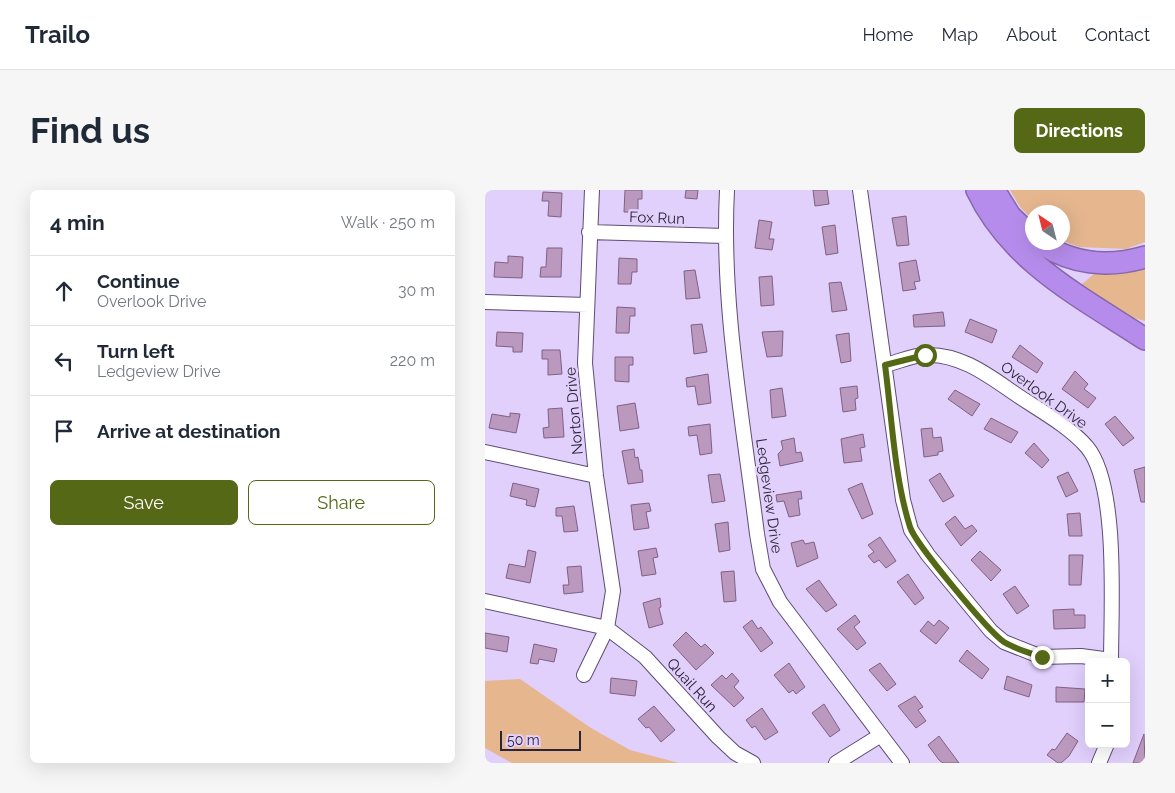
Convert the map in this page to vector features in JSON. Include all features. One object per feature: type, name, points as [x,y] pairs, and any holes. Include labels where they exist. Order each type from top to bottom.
[{"type":"highway","points":[[977,190],[998,227],[1033,264],[1145,339]]},
{"type":"highway","points":[[994,190],[1010,216],[1025,230]]},
{"type":"highway","points":[[1053,250],[1062,255],[1090,262],[1113,263],[1145,258]]},
{"type":"street","name":"Norton Drive","points":[[584,675],[607,628],[613,591],[596,476],[585,363],[592,190]]},
{"type":"street","name":"Ledgeview Drive","points":[[727,190],[725,236],[728,304],[763,569],[780,602],[902,763]]},
{"type":"street","points":[[860,190],[903,500],[911,530],[928,555],[991,631],[1004,642],[1042,657],[1081,656],[1093,658]]},
{"type":"street","name":"Fox Run","points":[[589,232],[725,236]]},
{"type":"street","points":[[485,302],[587,305]]},
{"type":"street","name":"Overlook Drive","points":[[885,365],[925,355],[949,358],[979,368],[1086,446],[1096,461],[1106,494],[1110,548],[1111,658]]},
{"type":"street","points":[[485,452],[596,476]]},
{"type":"street","points":[[485,601],[607,628]]},
{"type":"street","name":"Quail Run","points":[[607,628],[645,657],[735,753],[753,763]]},
{"type":"street","points":[[837,763],[881,735]]},
{"type":"street","points":[[1099,763],[1105,748]]},
{"type":"shaded area","points":[[1010,190],[1145,190],[1145,242],[1126,249],[1079,247],[1070,244],[1070,205],[1025,205],[1025,212]]},
{"type":"shaded area","points":[[1145,263],[1145,321],[1126,316],[1081,285],[1095,273]]},
{"type":"shaded area","points":[[520,679],[591,728],[630,750],[679,763],[512,763],[485,748],[485,681]]},
{"type":"building","points":[[625,190],[642,190],[642,199],[638,199],[638,212],[624,212]]},
{"type":"building","points":[[686,190],[698,190],[697,199],[685,198]]},
{"type":"building","points":[[813,190],[827,190],[829,204],[815,206]]},
{"type":"building","points":[[543,192],[562,193],[561,217],[548,216],[549,201],[542,201]]},
{"type":"building","points":[[906,216],[909,245],[897,246],[892,218]]},
{"type":"building","points":[[759,220],[772,222],[769,239],[774,239],[772,250],[755,248]]},
{"type":"building","points":[[835,225],[838,253],[826,255],[822,227]]},
{"type":"building","points":[[547,248],[562,248],[561,277],[540,277],[541,267],[546,267]]},
{"type":"building","points":[[508,256],[523,257],[522,278],[494,277],[495,262],[508,263]]},
{"type":"building","points":[[619,258],[637,259],[637,272],[632,272],[631,284],[618,284]]},
{"type":"building","points":[[916,260],[920,281],[914,282],[916,289],[903,291],[899,263]]},
{"type":"building","points":[[695,270],[700,298],[686,299],[684,271]]},
{"type":"building","points":[[772,276],[774,305],[761,306],[759,277]]},
{"type":"building","points":[[841,282],[847,310],[832,312],[829,283]]},
{"type":"building","points":[[617,307],[635,308],[635,316],[630,316],[629,333],[616,333]]},
{"type":"building","points":[[943,312],[945,326],[914,327],[913,315]]},
{"type":"building","points":[[970,319],[997,330],[992,343],[965,332]]},
{"type":"building","points":[[702,324],[707,352],[694,354],[691,325]]},
{"type":"building","points":[[783,331],[782,356],[767,357],[762,332]]},
{"type":"building","points":[[497,332],[523,333],[522,352],[513,352],[513,347],[496,346]]},
{"type":"building","points":[[849,333],[851,361],[841,363],[836,335]]},
{"type":"building","points":[[1020,345],[1043,363],[1037,373],[1012,357]]},
{"type":"building","points":[[542,350],[560,350],[562,374],[548,375],[548,359],[542,359]]},
{"type":"building","points":[[615,357],[633,357],[633,365],[629,365],[629,382],[615,381]]},
{"type":"building","points":[[1075,371],[1088,384],[1084,389],[1096,398],[1088,408],[1062,389]]},
{"type":"building","points":[[708,374],[711,403],[698,405],[695,386],[687,387],[686,378]]},
{"type":"building","points":[[857,386],[856,410],[843,412],[840,388]]},
{"type":"building","points":[[782,388],[786,416],[772,418],[770,390]]},
{"type":"building","points":[[955,390],[980,404],[972,416],[948,399]]},
{"type":"building","points":[[635,403],[639,428],[620,431],[617,406]]},
{"type":"building","points":[[562,408],[564,437],[544,438],[543,428],[549,427],[548,409]]},
{"type":"building","points":[[510,413],[520,414],[516,433],[489,428],[492,414],[510,417]]},
{"type":"building","points":[[1115,416],[1134,438],[1123,446],[1105,424]]},
{"type":"building","points":[[991,418],[1018,432],[1011,443],[984,429]]},
{"type":"building","points":[[710,424],[712,453],[700,455],[697,435],[689,436],[688,427]]},
{"type":"building","points":[[932,428],[933,438],[941,437],[943,451],[938,452],[938,455],[924,457],[921,429]]},
{"type":"building","points":[[863,434],[865,447],[860,448],[862,461],[844,463],[841,439]]},
{"type":"building","points":[[794,438],[796,453],[801,452],[803,461],[780,466],[778,454],[783,449],[781,441]]},
{"type":"building","points":[[1034,443],[1049,460],[1042,468],[1025,453]]},
{"type":"building","points":[[634,449],[635,458],[638,457],[640,470],[642,470],[643,482],[628,484],[622,451]]},
{"type":"building","points":[[1145,467],[1145,502],[1141,502],[1134,470]]},
{"type":"building","points":[[1068,472],[1078,491],[1066,497],[1057,477]]},
{"type":"building","points":[[940,473],[954,496],[943,502],[929,480]]},
{"type":"building","points":[[720,474],[725,501],[712,503],[708,475]]},
{"type":"building","points":[[513,483],[539,489],[535,507],[526,505],[527,500],[510,496]]},
{"type":"building","points":[[862,483],[873,514],[862,519],[848,489]]},
{"type":"building","points":[[801,491],[802,499],[798,499],[800,515],[789,517],[784,501],[777,502],[776,495]]},
{"type":"building","points":[[649,503],[651,511],[646,512],[649,528],[634,530],[631,505]]},
{"type":"building","points":[[574,506],[578,531],[564,532],[562,516],[556,516],[556,508]]},
{"type":"building","points":[[1080,513],[1082,536],[1069,536],[1067,514]]},
{"type":"building","points":[[955,516],[965,529],[972,525],[977,531],[961,546],[945,524]]},
{"type":"building","points":[[728,522],[730,550],[719,552],[715,524]]},
{"type":"building","points":[[880,537],[896,561],[886,568],[879,560],[874,563],[868,556],[874,552],[868,545]]},
{"type":"building","points":[[803,540],[805,544],[814,542],[818,558],[797,567],[791,543]]},
{"type":"building","points":[[656,548],[658,557],[653,558],[656,574],[642,576],[638,551]]},
{"type":"building","points":[[528,550],[536,552],[530,583],[506,578],[509,564],[525,567]]},
{"type":"building","points":[[980,551],[1001,570],[991,581],[971,560]]},
{"type":"building","points":[[1069,555],[1083,555],[1081,585],[1069,585]]},
{"type":"building","points":[[581,566],[583,592],[564,594],[563,585],[569,585],[567,567]]},
{"type":"building","points":[[734,571],[736,601],[724,602],[721,572]]},
{"type":"building","points":[[908,574],[924,598],[915,605],[897,582]]},
{"type":"building","points":[[819,580],[837,605],[826,612],[806,589]]},
{"type":"building","points":[[1015,586],[1029,606],[1017,614],[1003,594]]},
{"type":"building","points":[[660,598],[661,607],[659,608],[663,624],[649,628],[643,603]]},
{"type":"building","points":[[1074,609],[1074,615],[1085,615],[1085,628],[1054,629],[1053,610]]},
{"type":"building","points":[[855,615],[860,622],[854,627],[866,643],[857,650],[837,629]]},
{"type":"building","points":[[752,620],[758,629],[761,627],[773,643],[761,652],[743,627]]},
{"type":"building","points":[[939,620],[949,628],[936,644],[920,631],[928,621],[934,626]]},
{"type":"building","points":[[686,632],[701,647],[705,644],[714,653],[696,670],[673,645]]},
{"type":"building","points":[[485,633],[509,637],[507,652],[485,648]]},
{"type":"building","points":[[534,644],[557,649],[554,662],[539,659],[538,664],[530,663]]},
{"type":"building","points":[[967,650],[989,669],[982,679],[959,661]]},
{"type":"building","points":[[789,663],[805,687],[796,694],[793,690],[789,693],[774,675]]},
{"type":"building","points":[[880,663],[896,684],[887,691],[869,670]]},
{"type":"building","points":[[732,673],[739,681],[734,687],[744,698],[734,707],[711,685],[722,675],[726,679]]},
{"type":"building","points":[[1007,676],[1032,685],[1029,697],[1004,689]]},
{"type":"building","points":[[611,678],[637,681],[635,696],[610,693]]},
{"type":"building","points":[[1056,687],[1085,689],[1084,702],[1056,702]]},
{"type":"building","points":[[915,696],[923,707],[918,710],[926,721],[916,728],[898,706]]},
{"type":"building","points":[[824,704],[840,730],[830,737],[812,713]]},
{"type":"building","points":[[654,706],[675,730],[661,742],[649,727],[646,728],[638,719]]},
{"type":"building","points":[[762,708],[778,732],[765,740],[755,726],[752,728],[746,720]]},
{"type":"building","points":[[1067,733],[1078,741],[1069,756],[1061,763],[1058,763],[1047,755],[1052,749],[1055,750]]},
{"type":"building","points":[[1144,734],[1145,763],[1133,763]]},
{"type":"building","points":[[939,736],[959,763],[943,763],[939,760],[928,745]]},
{"type":"route","points":[[925,355],[885,365],[903,500],[911,530],[928,555],[991,631],[1004,642],[1042,657]]}]
